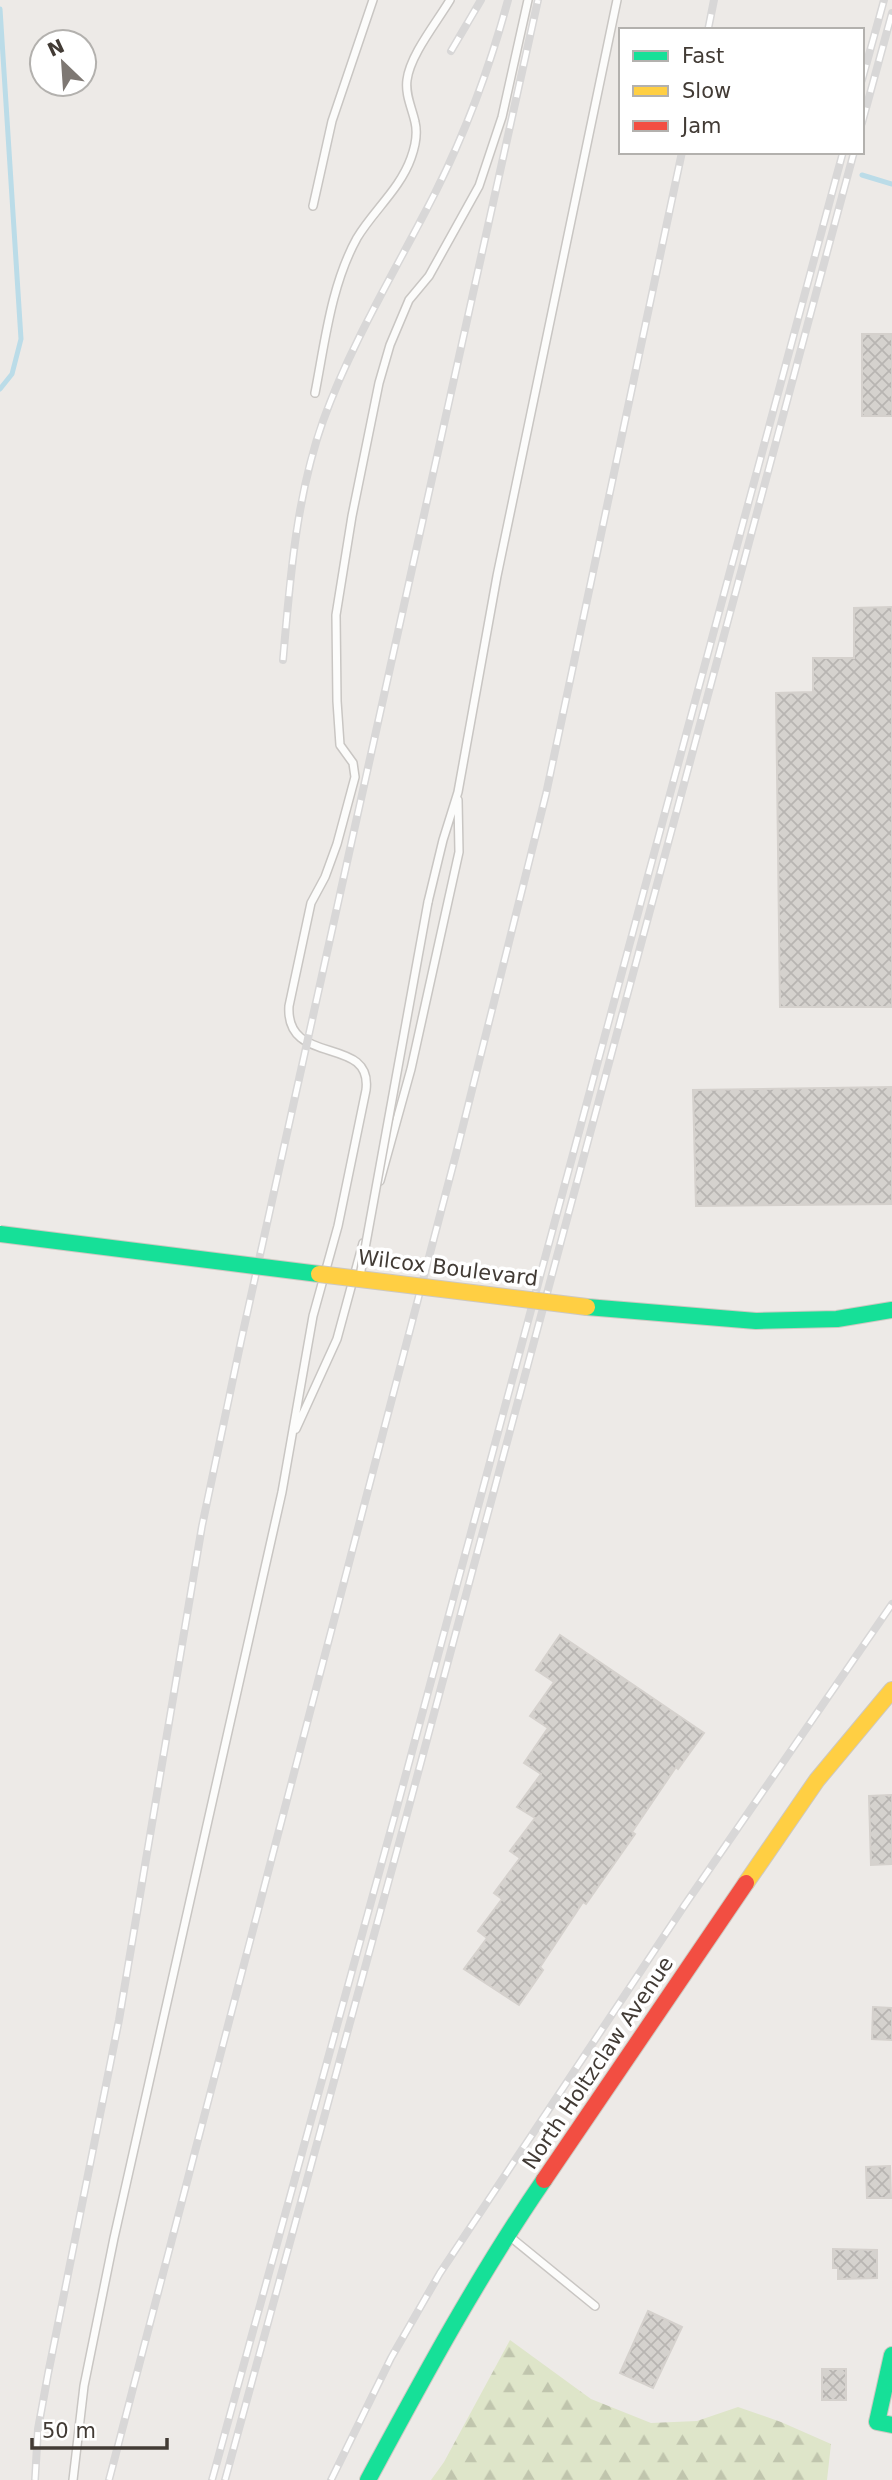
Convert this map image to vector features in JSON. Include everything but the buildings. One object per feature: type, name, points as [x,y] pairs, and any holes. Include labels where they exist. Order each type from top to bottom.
[{"type":"main road","name":"Wilcox Boulevard","points":[[0,1234],[587,1307],[756,1321],[837,1319],[892,1310]]},
{"type":"main road","name":"North Holtzclaw Avenue","points":[[368,2480],[435,2356],[507,2234],[817,1780],[892,1690]]},
{"type":"main road","points":[[885,2424],[892,2355]]},
{"type":"lane","points":[[313,206],[332,121],[373,0]]},
{"type":"lane","points":[[315,393],[330,314],[350,254],[358,237],[399,182],[415,146],[415,121],[410,108],[407,80],[411,66],[450,0]]},
{"type":"lane","points":[[73,2480],[84,2386],[114,2238],[271,1543],[313,1316],[338,1226],[368,1076],[362,1066],[350,1058],[307,1042],[295,1034],[288,1021],[311,903],[325,877],[337,844],[355,777],[353,763],[340,745],[336,615],[352,516],[379,383],[390,345],[409,300],[429,276],[479,186],[502,117],[528,0]]},
{"type":"lane","points":[[360,1279],[428,902],[458,792],[497,576],[617,0]]},
{"type":"lane","points":[[290,1442],[337,1339],[411,1069],[458,852],[458,792]]},
{"type":"lane","points":[[507,2234],[595,2306]]},
{"type":"green space","points":[[510,2340],[591,2399],[651,2423],[697,2421],[738,2407],[831,2444],[827,2480],[431,2480],[444,2462]]},
{"type":"waterway","points":[[0,9],[21,339],[12,374],[0,389]]},
{"type":"waterway","points":[[862,175],[892,184]]},
{"type":"railway","points":[[451,51],[481,0]]},
{"type":"railway","points":[[283,660],[300,509],[323,421],[361,333],[457,146],[485,74],[508,0]]},
{"type":"railway","points":[[35,2480],[38,2429],[119,2020],[202,1526],[538,0]]},
{"type":"railway","points":[[708,28],[714,0]]},
{"type":"railway","points":[[864,73],[884,0]]},
{"type":"railway","points":[[864,116],[892,13]]},
{"type":"railway","points":[[109,2480],[456,1154],[546,794],[682,154]]},
{"type":"railway","points":[[212,2480],[396,1811],[842,154]]},
{"type":"railway","points":[[225,2480],[853,154]]},
{"type":"railway","points":[[331,2480],[391,2358],[440,2273],[684,1906],[892,1604]]},
{"type":"traffic: fast","points":[[0,1234],[319,1274]]},
{"type":"traffic: fast","points":[[587,1307],[756,1321],[837,1319],[892,1310]]},
{"type":"traffic: fast","points":[[368,2480],[474,2290],[544,2180]]},
{"type":"traffic: fast","points":[[892,2355],[877,2422],[892,2425]]},
{"type":"traffic: slow","points":[[319,1274],[587,1307]]},
{"type":"traffic: slow","points":[[746,1883],[817,1780],[892,1690]]},
{"type":"traffic: jam","points":[[544,2180],[746,1883]]}]
